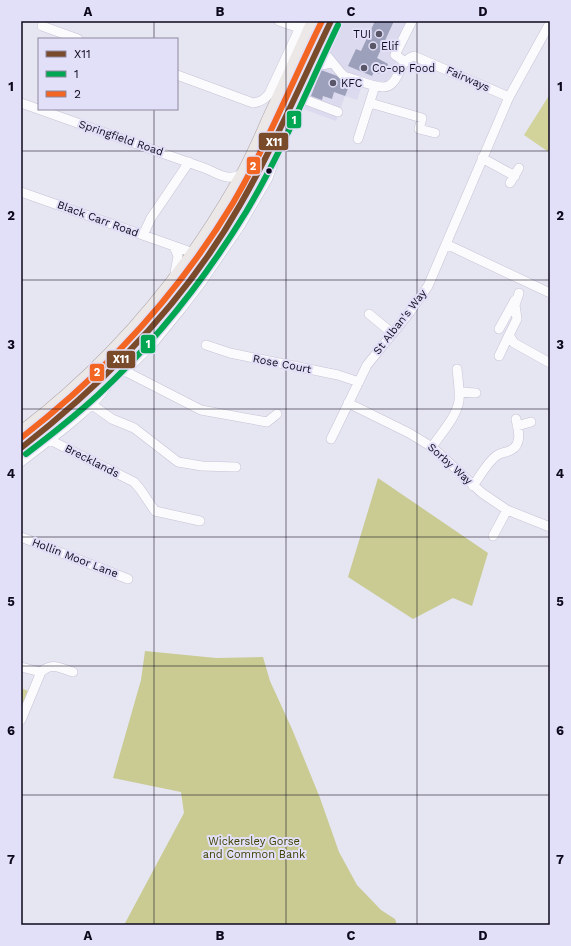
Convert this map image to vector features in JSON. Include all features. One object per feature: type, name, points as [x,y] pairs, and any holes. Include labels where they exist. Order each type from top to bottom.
[{"type":"main road","points":[[21,432],[48,411],[111,353],[158,300],[193,253],[228,200],[243,173],[313,21]]},
{"type":"main road","points":[[21,448],[84,396],[120,369],[205,260],[245,197],[263,165],[331,21]]},
{"type":"main road","points":[[176,275],[190,280]]},
{"type":"street","points":[[178,75],[253,103],[265,99],[269,94],[301,24],[279,21]]},
{"type":"street","points":[[324,34],[324,52],[344,76],[375,86],[383,87],[391,84],[395,80],[404,61],[395,55],[412,21]]},
{"type":"street","name":"St Alban's Way","points":[[331,439],[367,365],[421,298],[428,286],[509,97],[549,22]]},
{"type":"street","points":[[42,26],[75,38]]},
{"type":"street","name":"Fairways","points":[[404,61],[409,58],[418,57],[509,97]]},
{"type":"street","points":[[305,76],[316,66],[332,63]]},
{"type":"street","points":[[358,139],[375,86]]},
{"type":"street","points":[[295,96],[338,112]]},
{"type":"street","name":"Springfield Road","points":[[21,103],[38,109]]},
{"type":"street","points":[[370,103],[422,118],[419,129],[435,133]]},
{"type":"street","name":"Springfield Road","points":[[41,110],[189,162],[221,176],[231,178],[243,173]]},
{"type":"street","points":[[21,462],[50,440],[91,404],[120,369],[151,346],[185,304],[240,226],[268,178],[272,167],[276,138]]},
{"type":"street","points":[[482,158],[515,176]]},
{"type":"street","points":[[143,235],[151,218],[189,162]]},
{"type":"street","points":[[221,176],[228,189],[228,200]]},
{"type":"street","name":"Black Carr Road","points":[[21,192],[193,253],[205,260]]},
{"type":"street","points":[[446,244],[526,281],[549,288]]},
{"type":"street","points":[[174,246],[178,256],[176,275]]},
{"type":"street","points":[[499,329],[526,281]]},
{"type":"street","points":[[499,356],[517,319],[515,305],[519,293]]},
{"type":"street","points":[[369,314],[392,333]]},
{"type":"street","points":[[509,335],[514,343],[550,363]]},
{"type":"street","name":"Rose Court","points":[[206,345],[230,353],[338,375],[359,382]]},
{"type":"street","points":[[120,369],[201,410],[267,422],[277,414]]},
{"type":"street","points":[[432,447],[453,416],[459,400],[458,369]]},
{"type":"street","points":[[458,392],[476,393]]},
{"type":"street","name":"Sorby Way","points":[[348,403],[409,433],[432,447],[458,470],[473,486],[507,510],[550,527]]},
{"type":"street","points":[[91,404],[112,419],[134,428],[178,462],[202,466],[236,467]]},
{"type":"street","points":[[473,486],[495,456],[512,450],[516,446],[519,436],[517,422],[531,422]]},
{"type":"street","name":"Brecklands","points":[[50,440],[134,482],[155,511],[200,521]]},
{"type":"street","points":[[493,536],[507,510]]},
{"type":"street","name":"Hollin Moor Lane","points":[[21,537],[128,579]]},
{"type":"street","points":[[21,720],[41,672],[46,667],[52,666],[73,672]]},
{"type":"street","points":[[21,668],[41,672]]},
{"type":"shaded area","points":[[279,21],[416,21],[402,48],[391,76],[387,81],[377,82],[365,77],[357,100],[345,96],[336,121],[298,107],[262,98],[299,28]]},
{"type":"green space","points":[[317,21],[324,21],[277,123],[272,121]]},
{"type":"green space","points":[[550,94],[550,153],[524,135]]},
{"type":"green space","points":[[378,478],[488,553],[472,606],[453,598],[413,619],[348,577]]},
{"type":"green space","name":"Wickersley Gorse and Common Bank","points":[[145,651],[216,658],[263,657],[270,681],[292,729],[320,798],[339,852],[357,885],[381,910],[395,919],[397,925],[124,925],[184,813],[181,792],[113,778],[141,680]]},
{"type":"green space","points":[[21,688],[28,691],[21,708]]},
{"type":"building","points":[[375,21],[394,21],[377,58],[388,64],[385,72],[381,70],[379,74],[374,72],[372,76],[348,66],[356,49],[361,51]]},
{"type":"building","name":"KFC","points":[[321,70],[351,81],[345,96],[334,92],[332,99],[323,96],[322,100],[311,96]]},
{"type":"transit line","name":"2","points":[[21,438],[82,387],[111,359],[164,301],[188,270],[233,203],[245,181],[268,136],[322,21]]},
{"type":"transit line","name":"X11","points":[[21,448],[53,422],[114,367],[169,307],[195,274],[218,241],[252,183],[276,137],[331,21]]},
{"type":"transit line","name":"1","points":[[26,454],[54,433],[98,395],[140,353],[160,331],[214,261],[259,189],[283,143],[338,25]]},
{"type":"place","name":"TUI","points":[[379,34]]},
{"type":"place","name":"Elif","points":[[373,46]]},
{"type":"place","name":"Co-op Food","points":[[364,68]]},
{"type":"place","name":"KFC","points":[[333,83]]}]
